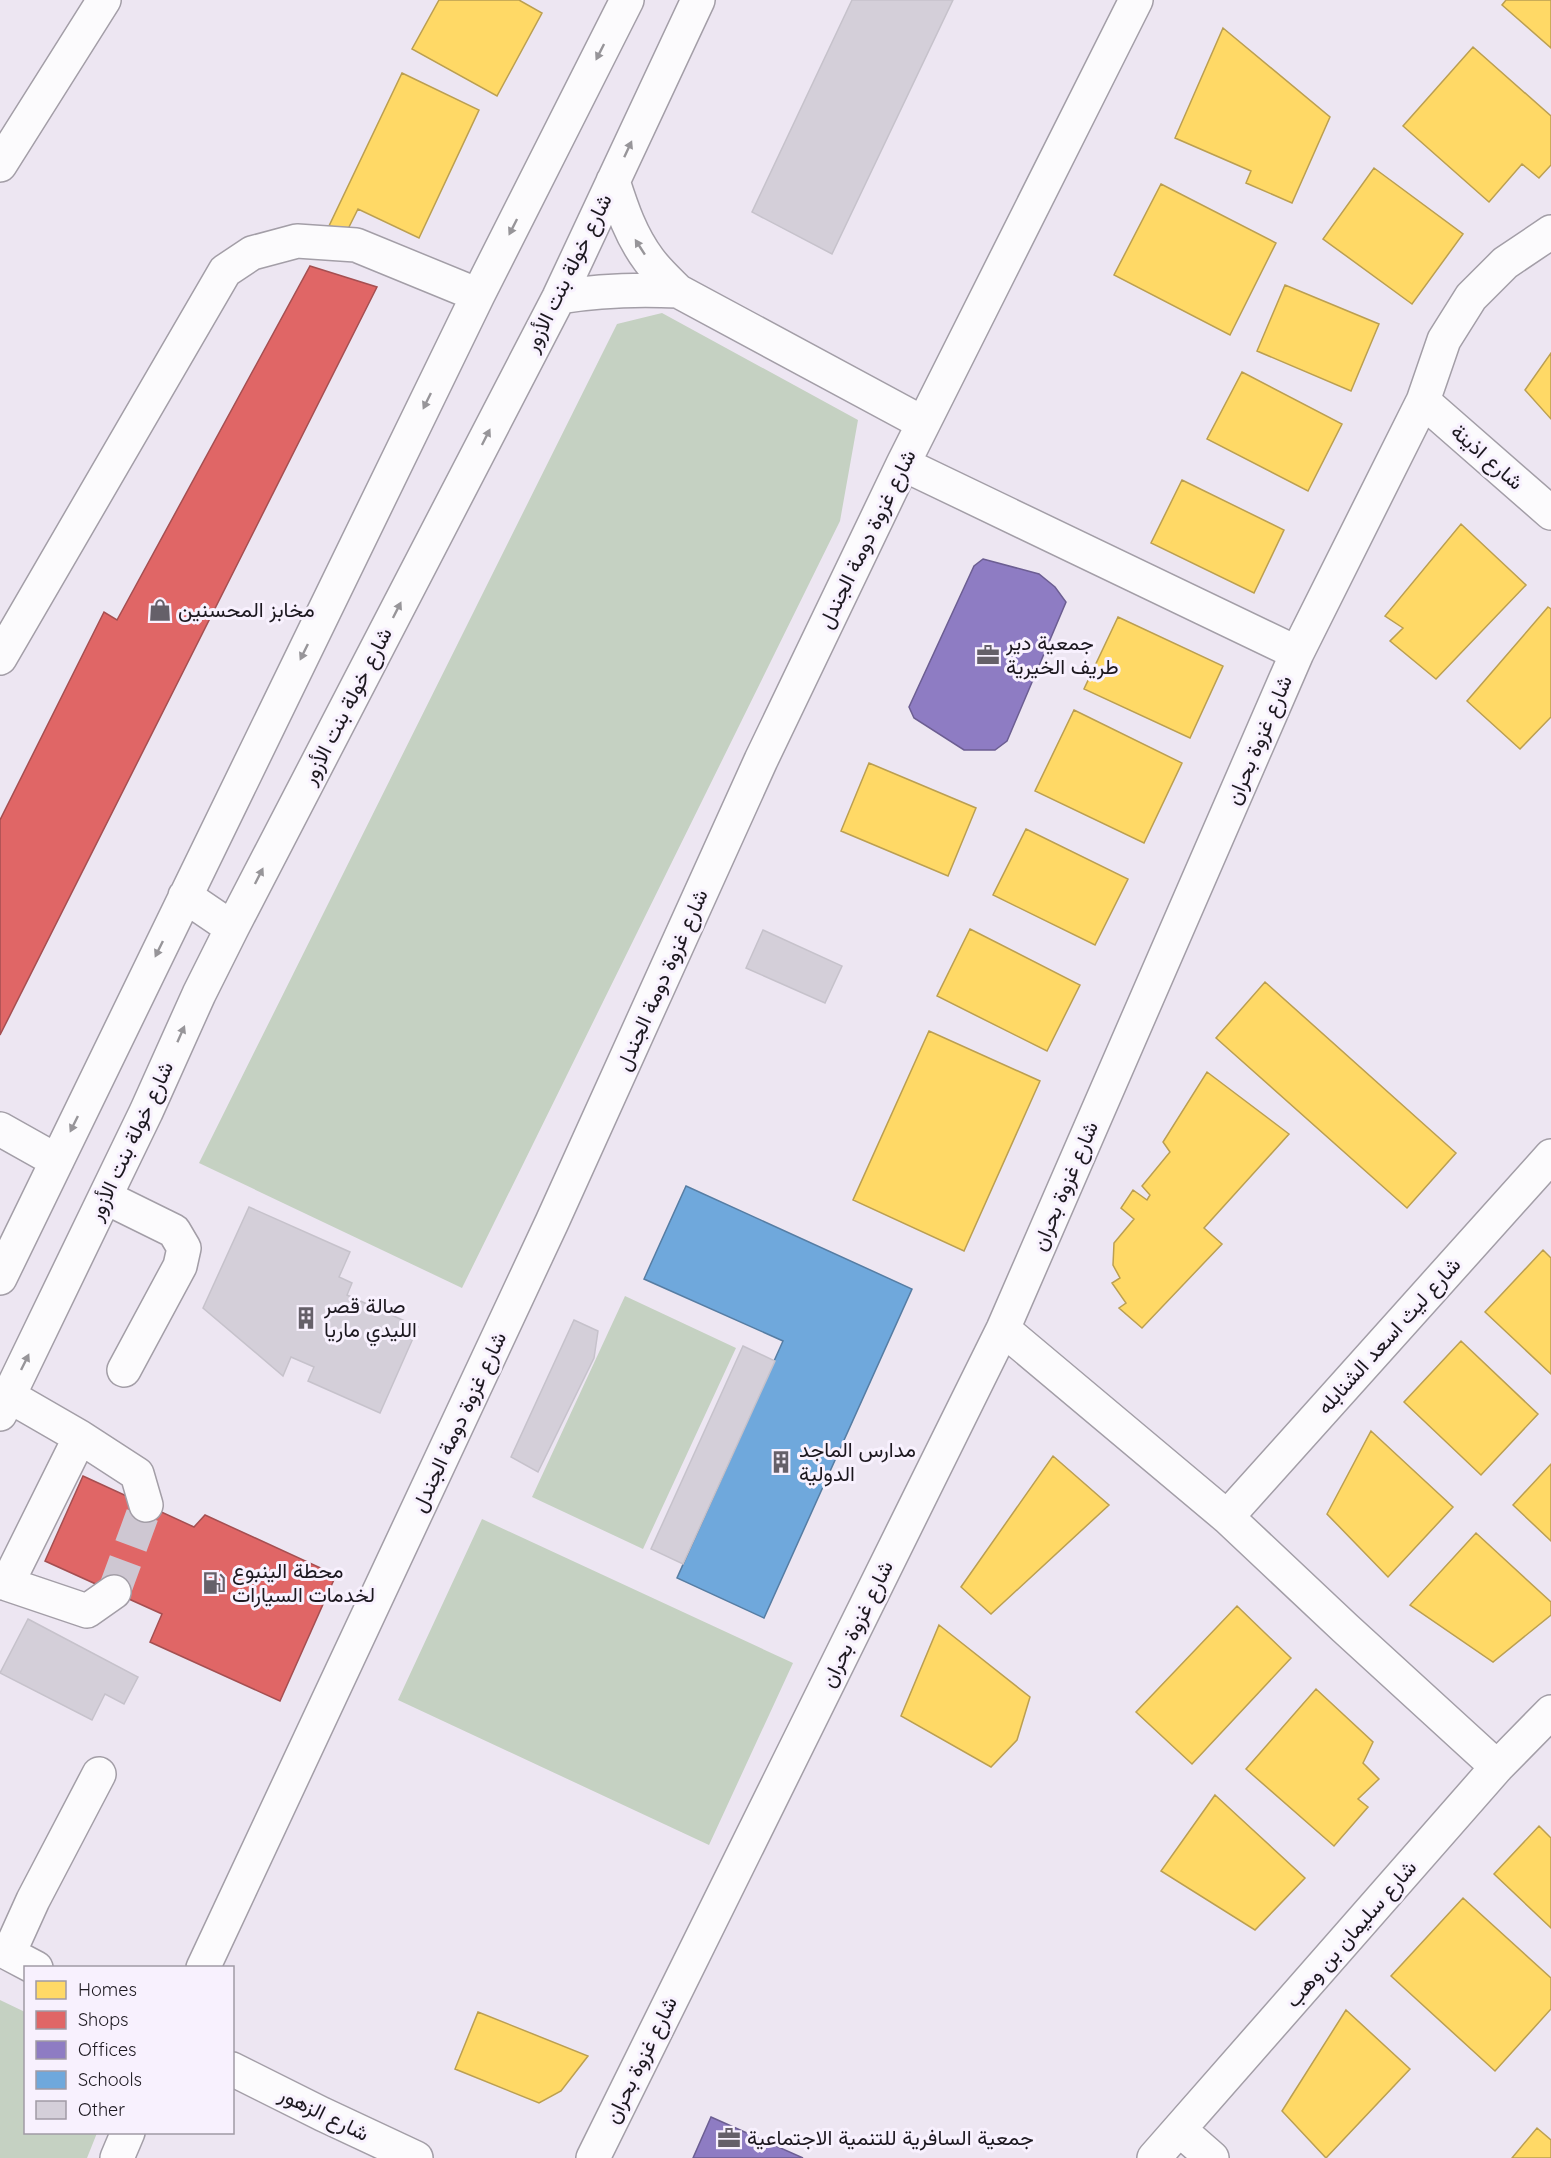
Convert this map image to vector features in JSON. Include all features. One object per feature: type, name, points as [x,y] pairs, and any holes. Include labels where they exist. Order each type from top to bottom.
[{"type":"street","points":[[0,165],[10,127],[104,0]]},
{"type":"street","points":[[0,1278],[478,296],[627,0]]},
{"type":"street","name":"شارع خولة بنت الأزور","points":[[4,1405],[232,928],[559,297],[698,0]]},
{"type":"street","name":"شارع غزوة دومة الجندل","points":[[204,1966],[552,1222],[761,760],[922,423],[1137,0]]},
{"type":"street","points":[[613,181],[622,211],[634,237],[649,260],[678,291],[922,423]]},
{"type":"street","name":"شارع غزوة بحران","points":[[593,2158],[1003,1329],[1297,653],[1423,401],[1444,340],[1471,297],[1505,262],[1551,232]]},
{"type":"street","points":[[0,658],[225,271],[252,253],[297,241],[356,245],[478,296]]},
{"type":"street","points":[[559,297],[599,290],[678,291]]},
{"type":"street","name":"شارع اذينة","points":[[1423,401],[1551,513]]},
{"type":"street","points":[[903,464],[1297,653]]},
{"type":"street","points":[[185,896],[232,928]]},
{"type":"street","points":[[0,1129],[57,1161]]},
{"type":"street","name":"شارع ليث اسعد الشنابله","points":[[1227,1517],[1551,1156]]},
{"type":"street","points":[[105,1197],[174,1231],[184,1248],[180,1266],[124,1370]]},
{"type":"street","points":[[1003,1329],[1227,1517],[1497,1767]]},
{"type":"street","points":[[4,1405],[80,1437],[136,1474],[146,1505]]},
{"type":"street","points":[[80,1437],[3,1583],[87,1611],[114,1592]]},
{"type":"street","name":"شارع سليمان بن وهب","points":[[1154,2158],[1497,1767],[1551,1712]]},
{"type":"street","points":[[15,1957],[33,1900],[99,1774]]},
{"type":"street","name":"شارع الزهور","points":[[234,2069],[416,2158]]},
{"type":"street","points":[[1180,2130],[1212,2158]]},
{"type":"street","points":[[117,2158],[128,2134]]},
{"type":"green space","points":[[662,313],[858,420],[840,521],[462,1288],[199,1163],[617,324]]},
{"type":"green space","points":[[625,1296],[736,1348],[643,1549],[532,1497]]},
{"type":"green space","points":[[482,1519],[793,1663],[709,1845],[398,1700]]},
{"type":"green space","points":[[0,2000],[24,2012],[24,2134],[97,2134],[87,2158],[0,2158]]},
{"type":"building: Homes","points":[[439,0],[519,0],[542,13],[497,96],[412,49]]},
{"type":"building: Homes","points":[[1506,0],[1551,0],[1551,48],[1502,5]]},
{"type":"building: Homes","points":[[1223,28],[1330,117],[1292,203],[1246,183],[1251,171],[1175,138]]},
{"type":"building: Homes","points":[[1473,47],[1551,116],[1551,165],[1539,178],[1522,164],[1489,202],[1403,126]]},
{"type":"building: Homes","points":[[402,73],[479,110],[419,238],[358,209],[348,229],[329,226]]},
{"type":"building: Homes","points":[[1374,168],[1463,234],[1412,304],[1323,239]]},
{"type":"building: Homes","points":[[1161,184],[1276,243],[1230,335],[1114,275]]},
{"type":"building: Homes","points":[[1285,285],[1379,324],[1351,391],[1257,351]]},
{"type":"building: Homes","points":[[1551,353],[1551,419],[1525,390]]},
{"type":"building: Homes","points":[[1242,372],[1342,424],[1308,491],[1207,439]]},
{"type":"building: Homes","points":[[1182,480],[1284,530],[1254,593],[1151,543]]},
{"type":"building: Homes","points":[[1461,524],[1526,585],[1436,679],[1390,641],[1403,628],[1385,616]]},
{"type":"building: Homes","points":[[1548,607],[1551,609],[1551,717],[1520,749],[1467,701]]},
{"type":"building: Homes","points":[[1118,617],[1223,666],[1190,738],[1084,689]]},
{"type":"building: Homes","points":[[1074,710],[1182,763],[1144,843],[1035,791]]},
{"type":"building: Homes","points":[[869,763],[976,808],[948,876],[841,831]]},
{"type":"building: Homes","points":[[1026,829],[1128,879],[1095,945],[993,895]]},
{"type":"building: Homes","points":[[970,929],[1080,985],[1047,1051],[937,996]]},
{"type":"building: Homes","points":[[1265,982],[1456,1153],[1407,1208],[1216,1038]]},
{"type":"building: Homes","points":[[929,1031],[1040,1081],[964,1251],[853,1200]]},
{"type":"building: Homes","points":[[1207,1072],[1289,1134],[1204,1228],[1222,1244],[1142,1328],[1119,1308],[1126,1303],[1112,1283],[1120,1278],[1113,1265],[1114,1243],[1134,1219],[1121,1208],[1133,1190],[1147,1200],[1150,1195],[1142,1186],[1170,1152],[1163,1142]]},
{"type":"building: Homes","points":[[1543,1250],[1551,1258],[1551,1374],[1485,1312]]},
{"type":"building: Homes","points":[[1461,1341],[1538,1414],[1481,1475],[1404,1402]]},
{"type":"building: Homes","points":[[1371,1431],[1453,1507],[1388,1577],[1327,1514]]},
{"type":"building: Homes","points":[[1053,1456],[1109,1505],[991,1614],[961,1587]]},
{"type":"building: Homes","points":[[1551,1464],[1551,1541],[1513,1505]]},
{"type":"building: Homes","points":[[1476,1533],[1551,1602],[1551,1615],[1493,1662],[1410,1605]]},
{"type":"building: Homes","points":[[1237,1606],[1291,1658],[1192,1764],[1136,1712]]},
{"type":"building: Homes","points":[[939,1625],[1030,1697],[1017,1740],[991,1767],[901,1716]]},
{"type":"building: Homes","points":[[1316,1689],[1373,1742],[1363,1763],[1379,1779],[1358,1799],[1368,1807],[1334,1846],[1246,1769]]},
{"type":"building: Homes","points":[[1215,1795],[1305,1878],[1255,1930],[1161,1871]]},
{"type":"building: Homes","points":[[1539,1826],[1551,1838],[1551,1928],[1494,1874]]},
{"type":"building: Homes","points":[[1463,1898],[1551,1978],[1551,2009],[1495,2071],[1391,1976]]},
{"type":"building: Homes","points":[[1346,2010],[1410,2069],[1326,2158],[1282,2111]]},
{"type":"building: Homes","points":[[478,2012],[588,2056],[561,2091],[539,2103],[455,2069]]},
{"type":"building: Homes","points":[[1537,2128],[1551,2140],[1551,2158],[1512,2158]]},
{"type":"building: Shops","points":[[310,266],[377,287],[0,1035],[0,820],[104,612],[117,620]]},
{"type":"building: Shops","name":"محطة الينبوع لخدمات السيارات","points":[[83,1476],[194,1527],[205,1515],[336,1575],[280,1701],[150,1642],[162,1614],[45,1561]]},
{"type":"building: Offices","name":"جمعية دير طريف الخيرية","points":[[983,559],[1039,574],[1055,587],[1066,602],[1007,741],[995,750],[964,750],[914,718],[909,707],[974,566]]},
{"type":"building: Offices","name":"جمعية السافرية للتنمية الاجتماعية","points":[[711,2117],[803,2158],[693,2158]]},
{"type":"building: Schools","name":"مدارس الماجد الدولية","points":[[686,1186],[912,1289],[764,1618],[677,1578],[783,1341],[644,1279]]},
{"type":"building: Other","points":[[852,0],[953,0],[832,254],[752,212]]},
{"type":"building: Other","points":[[763,930],[842,966],[825,1003],[746,968]]},
{"type":"building: Other","name":"صالة قصر الليدي ماريا","points":[[249,1207],[350,1252],[339,1277],[352,1283],[347,1295],[418,1327],[380,1413],[308,1381],[314,1367],[291,1357],[283,1376],[203,1308]]},
{"type":"building: Other","points":[[574,1320],[598,1331],[594,1358],[538,1472],[511,1457]]},
{"type":"building: Other","points":[[743,1346],[775,1361],[683,1564],[651,1549]]},
{"type":"building: Other","points":[[28,1619],[138,1677],[124,1704],[105,1694],[92,1720],[0,1673]]},
{"type":"tunnel","points":[[114,1592],[146,1505]]},
{"type":"place","name":"مخابز المحسنين","points":[[160,610]]},
{"type":"place","name":"جمعية دير طريف الخيرية","points":[[988,655]]},
{"type":"place","name":"صالة قصر الليدي ماريا","points":[[306,1318]]},
{"type":"place","name":"مدارس الماجد الدولية","points":[[781,1462]]},
{"type":"place","name":"محطة الينبوع لخدمات السيارات","points":[[214,1583]]},
{"type":"place","name":"جمعية السافرية للتنمية الاجتماعية","points":[[729,2138]]}]
